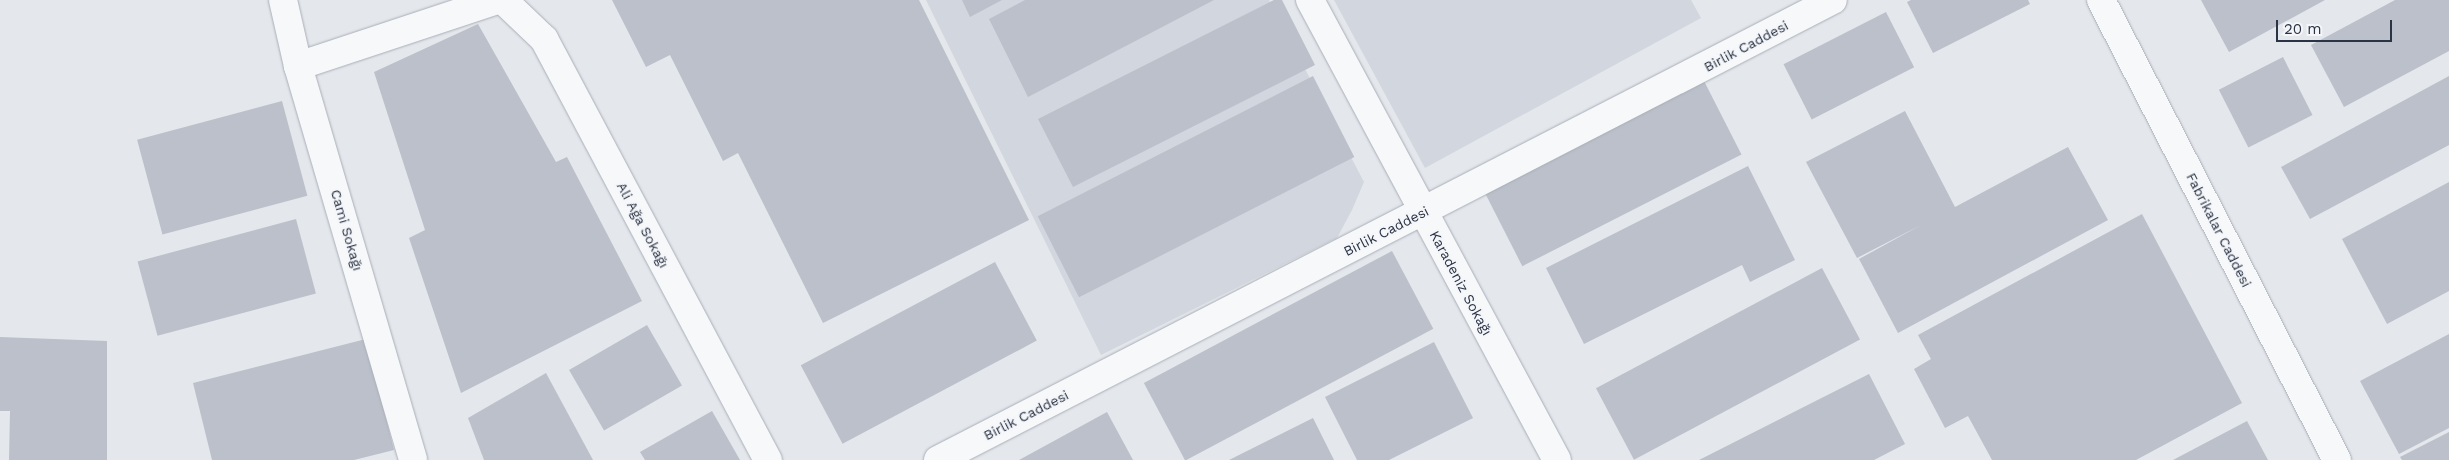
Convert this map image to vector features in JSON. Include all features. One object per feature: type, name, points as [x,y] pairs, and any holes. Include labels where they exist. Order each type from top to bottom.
[{"type":"street","name":"Cami Sokağı","points":[[283,0],[298,66],[413,460]]},
{"type":"street","points":[[298,66],[497,0]]},
{"type":"street","name":"Ali Ağa Sokağı","points":[[503,0],[544,39],[768,460]]},
{"type":"street","name":"Karadeniz Sokağı","points":[[1310,0],[1557,460]]},
{"type":"street","name":"Birlik Caddesi","points":[[938,460],[1423,213],[1833,0]]},
{"type":"street","name":"Fabrikalar Caddesi","points":[[2101,0],[2337,460]]},
{"type":"shaded area","points":[[926,0],[1269,0],[1364,182],[1352,210],[1337,238],[1101,355]]},
{"type":"shaded area","points":[[1334,0],[1691,0],[1701,18],[1425,168]]},
{"type":"building","points":[[612,0],[919,0],[1029,220],[823,323],[738,153],[723,161],[670,55],[646,67]]},
{"type":"building","points":[[962,0],[1002,0],[970,17]]},
{"type":"building","points":[[1025,0],[1214,0],[1028,97],[989,19]]},
{"type":"building","points":[[1274,0],[1282,0],[1315,65],[1073,187],[1038,119]]},
{"type":"building","points":[[1911,0],[2028,0],[2030,4],[1933,53],[1907,2]]},
{"type":"building","points":[[2201,0],[2325,0],[2229,52]]},
{"type":"building","points":[[2395,0],[2449,0],[2449,51],[2344,107],[2311,45]]},
{"type":"building","points":[[1886,12],[1914,67],[1812,119],[1784,64]]},
{"type":"building","points":[[478,24],[556,162],[567,157],[642,301],[461,393],[409,238],[425,230],[374,72]]},
{"type":"building","points":[[2283,57],[2313,115],[2248,148],[2219,90]]},
{"type":"building","points":[[1313,76],[1354,157],[1079,297],[1038,216]]},
{"type":"building","points":[[2449,76],[2449,145],[2310,219],[2281,167]]},
{"type":"building","points":[[1702,77],[1741,155],[1522,266],[1483,189]]},
{"type":"building","points":[[282,101],[307,196],[162,234],[137,140]]},
{"type":"building","points":[[1905,111],[1955,207],[2068,147],[2108,220],[1898,333],[1859,259],[1921,225],[1857,258],[1806,162]]},
{"type":"building","points":[[1748,166],[1795,260],[1750,282],[1742,265],[1584,344],[1546,268]]},
{"type":"building","points":[[2449,182],[2449,291],[2387,324],[2342,239]]},
{"type":"building","points":[[2142,214],[2242,403],[2136,460],[1992,460],[1968,416],[1945,428],[1914,369],[1931,359],[1918,335]]},
{"type":"building","points":[[296,219],[316,293],[158,336],[138,261]]},
{"type":"building","points":[[1392,251],[1433,329],[1186,460],[1144,383]]},
{"type":"building","points":[[995,262],[1037,341],[843,444],[801,365]]},
{"type":"building","points":[[1822,268],[1860,340],[1634,460],[1596,388]]},
{"type":"building","points":[[647,325],[682,386],[604,431],[569,370]]},
{"type":"building","points":[[2449,334],[2449,428],[2399,454],[2360,381]]},
{"type":"building","points":[[0,337],[107,341],[107,460],[9,460],[10,411],[0,411]]},
{"type":"building","points":[[366,339],[394,450],[354,460],[212,460],[193,383]]},
{"type":"building","points":[[1434,342],[1473,418],[1389,460],[1357,460],[1325,397]]},
{"type":"building","points":[[546,373],[593,460],[484,460],[468,418]]},
{"type":"building","points":[[1869,374],[1905,444],[1874,460],[1699,460]]},
{"type":"building","points":[[712,411],[740,460],[645,460],[640,452]]},
{"type":"building","points":[[1107,412],[1133,460],[1019,460]]},
{"type":"building","points":[[1313,418],[1334,460],[1229,460]]},
{"type":"building","points":[[2247,421],[2268,460],[2173,460]]},
{"type":"building","points":[[2449,432],[2449,460],[2402,460],[2400,457]]}]
